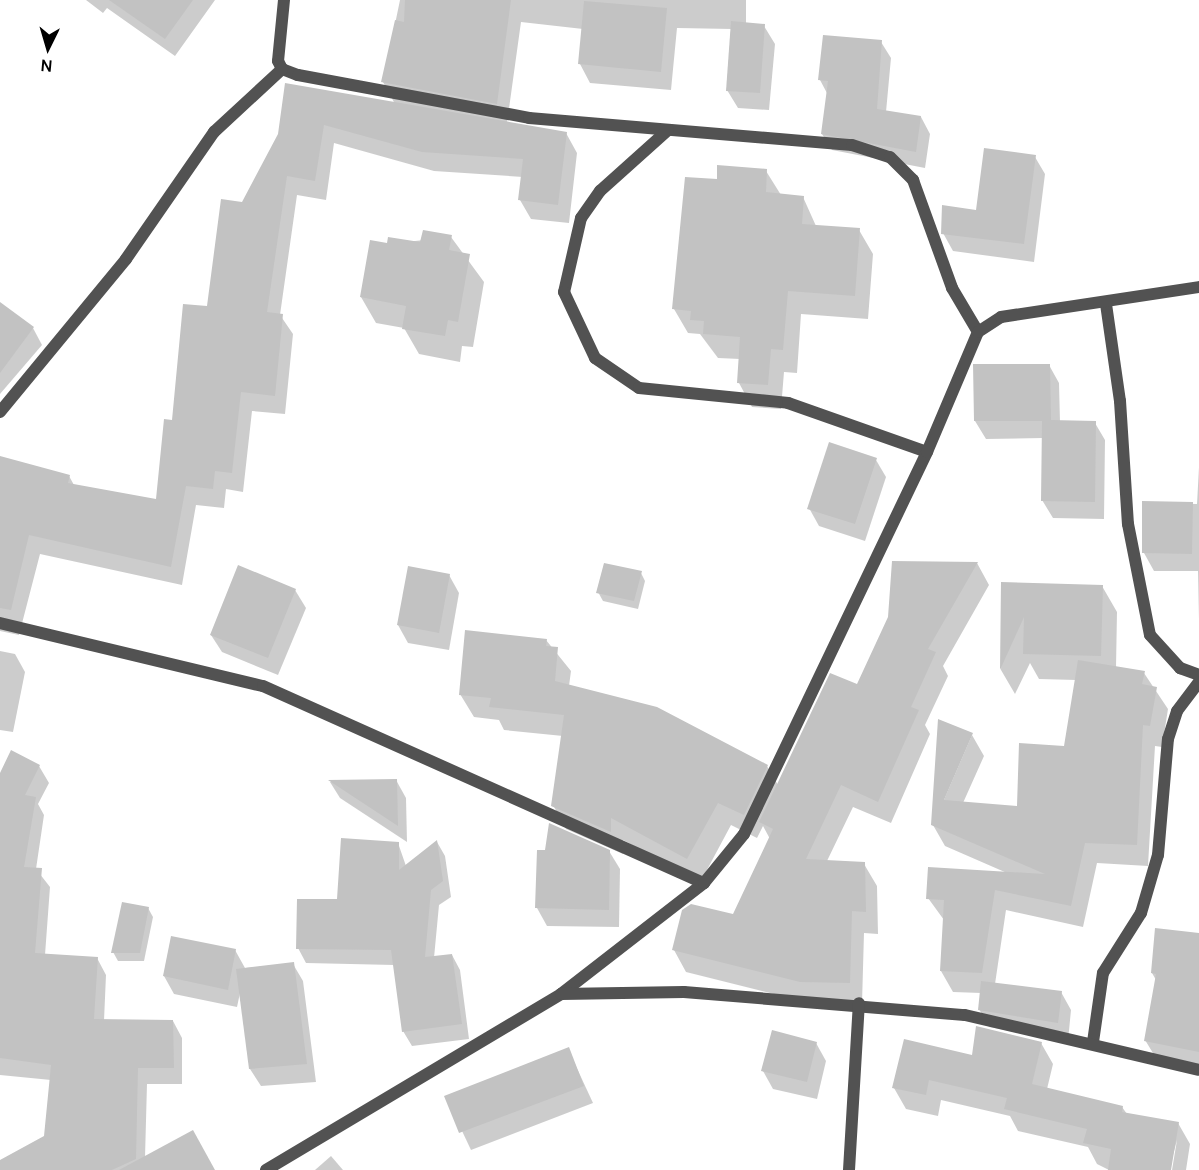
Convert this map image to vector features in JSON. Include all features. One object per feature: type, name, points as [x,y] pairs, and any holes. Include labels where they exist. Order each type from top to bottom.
[{"type":"street","points":[[282,69],[278,61],[284,0]]},
{"type":"street","points":[[282,69],[529,118],[852,145],[890,157],[913,180],[952,288],[978,332]]},
{"type":"street","points":[[0,412],[126,259],[214,132],[282,69]]},
{"type":"street","points":[[669,130],[600,191],[581,218],[564,292],[595,358],[639,388],[788,403],[927,452]]},
{"type":"street","points":[[266,1170],[561,994],[704,883],[744,834],[927,452],[978,332],[1001,316],[1106,304],[1199,288]]},
{"type":"street","points":[[1106,304],[1120,401],[1128,524],[1150,635],[1180,668],[1199,675]]},
{"type":"street","points":[[0,623],[263,686],[704,883]]},
{"type":"street","points":[[1093,1042],[1102,973],[1141,913],[1158,855],[1168,739],[1177,711],[1199,682]]},
{"type":"street","points":[[561,994],[684,992],[859,1003],[965,1015],[1093,1042],[1199,1070]]},
{"type":"street","points":[[849,1170],[859,1003]]},
{"type":"building","points":[[109,0],[193,0],[165,39]]},
{"type":"building","points":[[405,0],[511,0],[497,104],[381,82],[395,20],[404,22]]},
{"type":"building","points":[[584,1],[667,8],[661,72],[578,64]]},
{"type":"building","points":[[731,21],[765,24],[760,93],[726,91]]},
{"type":"building","points":[[823,35],[882,40],[877,109],[921,116],[916,152],[821,134],[828,81],[818,80]]},
{"type":"building","points":[[285,83],[567,132],[558,205],[518,200],[523,159],[422,152],[324,125],[315,181],[287,176],[267,312],[283,314],[275,396],[241,392],[232,473],[215,471],[213,489],[186,486],[171,567],[29,535],[11,610],[0,608],[0,456],[70,475],[68,483],[156,499],[164,419],[172,420],[183,304],[207,306],[221,199],[242,202],[278,134]]},
{"type":"building","points":[[984,148],[1036,155],[1024,244],[941,234],[942,205],[976,210]]},
{"type":"building","points":[[717,165],[767,169],[766,192],[804,196],[802,224],[860,228],[855,296],[788,291],[783,350],[771,349],[768,385],[737,383],[740,337],[703,334],[704,321],[690,320],[691,311],[672,309],[685,177],[717,179]]},
{"type":"building","points":[[423,230],[452,235],[449,250],[470,254],[458,322],[448,320],[445,336],[402,329],[406,306],[360,297],[370,240],[387,243],[388,237],[420,242]]},
{"type":"building","points":[[0,302],[34,327],[0,373]]},
{"type":"building","points":[[973,364],[1050,364],[1051,420],[1096,421],[1095,502],[1041,501],[1042,421],[974,421]]},
{"type":"building","points":[[829,442],[877,458],[855,524],[807,509]]},
{"type":"building","points":[[1142,501],[1193,502],[1192,554],[1142,553]]},
{"type":"building","points":[[892,561],[978,562],[928,649],[936,652],[911,707],[919,710],[878,802],[841,785],[806,859],[865,862],[866,912],[852,911],[850,983],[800,982],[672,950],[682,910],[691,904],[733,914],[773,829],[759,822],[830,673],[857,684],[888,617]]},
{"type":"building","points":[[604,563],[642,571],[634,601],[596,593]]},
{"type":"building","points":[[238,565],[296,589],[268,658],[210,635]]},
{"type":"building","points":[[408,566],[450,574],[439,633],[397,625]]},
{"type":"building","points":[[1001,582],[1103,585],[1101,656],[1023,654],[1024,617],[1000,670]]},
{"type":"building","points":[[465,630],[547,639],[546,646],[558,647],[555,681],[657,707],[768,765],[744,815],[718,803],[687,859],[611,818],[611,832],[551,806],[564,715],[489,707],[491,698],[459,695]]},
{"type":"building","points":[[1078,660],[1145,671],[1142,684],[1157,687],[1150,726],[1143,725],[1137,845],[1085,843],[1071,906],[995,890],[982,973],[940,971],[944,900],[926,899],[928,867],[1045,874],[931,825],[938,719],[973,733],[944,800],[1017,806],[1019,743],[1064,746]]},
{"type":"building","points":[[11,750],[40,765],[25,795],[36,797],[24,867],[42,868],[35,953],[98,957],[94,1019],[173,1020],[174,1068],[138,1068],[136,1159],[112,1170],[0,1170],[0,1160],[44,1136],[51,1065],[0,1058],[0,773]]},
{"type":"building","points":[[397,779],[398,826],[328,780]]},
{"type":"building","points":[[549,823],[610,850],[609,910],[535,908],[537,850],[545,850]]},
{"type":"building","points":[[341,838],[399,842],[399,870],[437,840],[443,881],[431,890],[425,957],[452,954],[462,1024],[402,1032],[391,950],[296,949],[297,899],[337,899]]},
{"type":"building","points":[[122,902],[149,907],[140,953],[111,953]]},
{"type":"building","points":[[1155,928],[1199,933],[1199,1052],[1144,1041],[1156,974],[1151,973]]},
{"type":"building","points":[[171,936],[236,949],[228,990],[163,976]]},
{"type":"building","points":[[294,962],[307,1064],[249,1069],[236,969]]},
{"type":"building","points":[[981,981],[1062,991],[1058,1023],[978,1010]]},
{"type":"building","points":[[976,1026],[1042,1042],[1032,1084],[1123,1106],[1122,1112],[1179,1122],[1171,1170],[1108,1170],[1111,1149],[1083,1143],[1087,1129],[1004,1109],[1007,1098],[929,1080],[926,1095],[892,1088],[904,1039],[972,1055]]},
{"type":"building","points":[[772,1030],[817,1042],[807,1082],[761,1071]]},
{"type":"building","points":[[569,1047],[584,1086],[459,1133],[444,1096]]},
{"type":"building","points":[[193,1130],[215,1170],[119,1170]]}]
